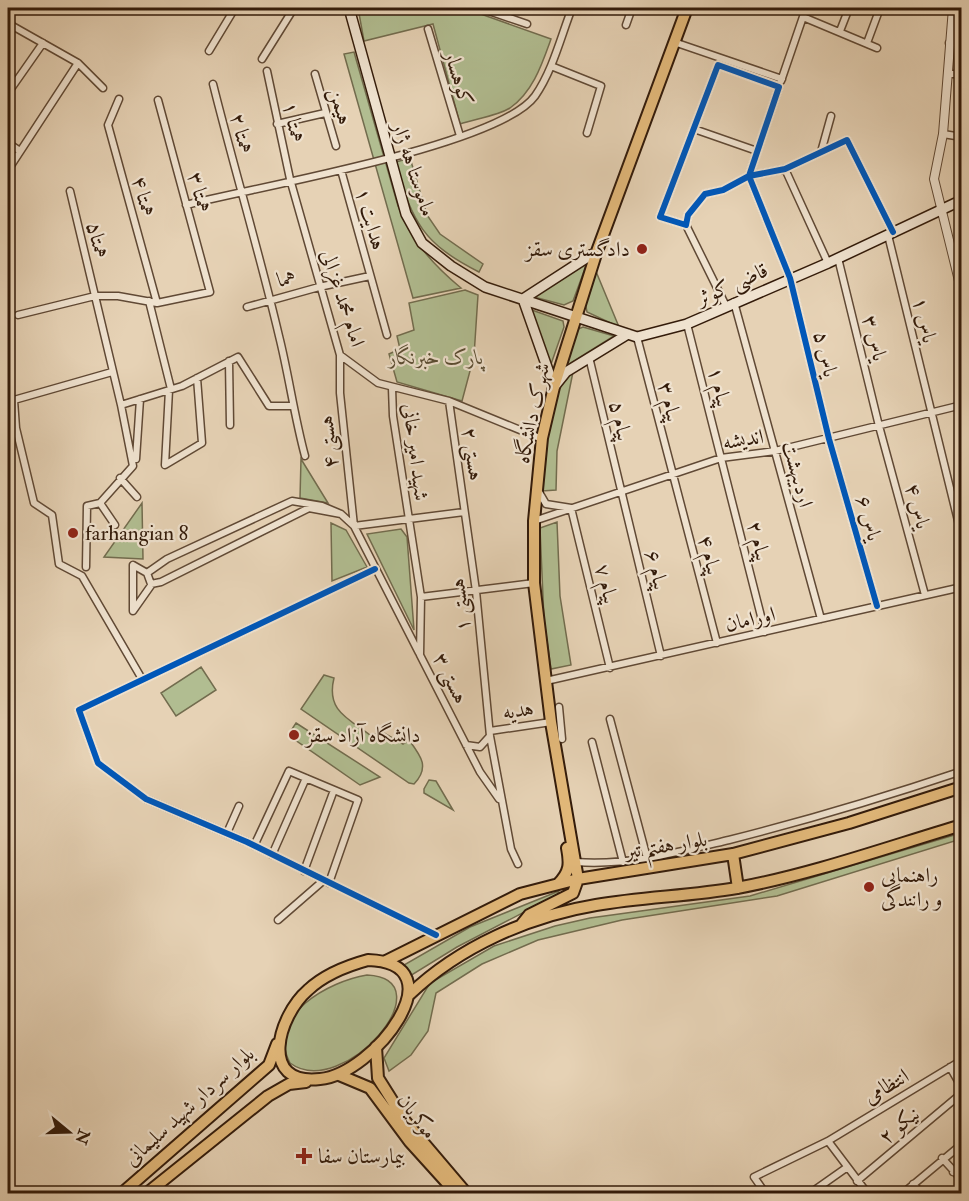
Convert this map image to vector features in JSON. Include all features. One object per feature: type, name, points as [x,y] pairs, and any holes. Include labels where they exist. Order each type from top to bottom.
[{"type":"main road","name":"ماموستا هه ژار","points":[[349,8],[406,214],[422,243],[451,266],[484,287],[573,317]]},
{"type":"main road","points":[[553,384],[522,299],[594,254],[680,8]]},
{"type":"main road","name":"شهرک دانشگاه","points":[[578,879],[548,723],[545,681],[531,584],[539,437],[573,317],[594,254],[687,8]]},
{"type":"main road","name":"قاضی کوثر","points":[[553,384],[566,372],[589,357],[633,336],[687,324],[828,263],[962,200]]},
{"type":"main road","points":[[573,317],[633,336]]},
{"type":"main road","points":[[539,437],[528,527],[531,584],[569,868],[567,876],[558,884]]},
{"type":"main road","name":"بلوار هفتم تیر","points":[[386,961],[520,894],[578,879],[733,854],[849,823],[962,787]]},
{"type":"main road","points":[[410,994],[401,972],[386,961],[368,960],[346,966],[308,989],[293,1005],[277,1043],[284,1067],[295,1077],[307,1080],[339,1076],[362,1062],[376,1047],[401,1017],[410,994],[435,970],[468,949],[520,925],[594,905],[738,888],[962,825]]},
{"type":"main road","points":[[733,854],[738,888]]},
{"type":"main road","points":[[520,925],[529,915],[573,893],[578,879]]},
{"type":"main road","name":"بلوار سردار شهید سلیمانی","points":[[121,1194],[269,1065],[277,1043]]},
{"type":"main road","points":[[376,1047],[378,1078],[399,1113],[467,1194]]},
{"type":"main road","name":"موکریان","points":[[339,1076],[370,1088],[410,1142],[457,1194]]},
{"type":"main road","name":"بلوار سردار شهید سلیمانی","points":[[146,1194],[268,1096],[289,1084],[324,1079]]},
{"type":"street","points":[[209,51],[235,8]]},
{"type":"street","points":[[262,59],[294,8]]},
{"type":"street","points":[[480,8],[527,24]]},
{"type":"street","points":[[186,205],[240,190],[340,170],[390,157],[460,136],[509,117],[534,97],[551,66],[572,8]]},
{"type":"street","points":[[626,25],[632,8]]},
{"type":"street","points":[[749,176],[806,8]]},
{"type":"street","points":[[840,31],[849,8]]},
{"type":"street","points":[[867,43],[880,8]]},
{"type":"street","points":[[952,8],[943,135],[934,179],[962,293]]},
{"type":"street","points":[[803,17],[877,48]]},
{"type":"street","points":[[9,24],[78,63],[103,88]]},
{"type":"street","name":"کوهسار","points":[[428,29],[460,136]]},
{"type":"street","points":[[674,42],[782,79]]},
{"type":"street","points":[[8,93],[43,43]]},
{"type":"street","points":[[950,44],[962,43]]},
{"type":"street","points":[[8,170],[78,63]]},
{"type":"street","points":[[779,87],[718,65],[660,217],[686,225],[688,215],[705,195],[723,190],[749,176],[784,169],[821,152],[831,116]]},
{"type":"street","points":[[551,66],[601,86],[586,133]]},
{"type":"street","name":"همتا ۱","points":[[267,71],[290,179]]},
{"type":"street","name":"هیمن","points":[[315,74],[336,146]]},
{"type":"street","points":[[948,74],[962,74]]},
{"type":"street","name":"همتا ۲","points":[[213,84],[292,388],[292,406],[305,456]]},
{"type":"street","name":"همتا ۴","points":[[120,99],[108,125],[157,303]]},
{"type":"street","name":"همتا ۳","points":[[157,303],[210,292],[158,100]]},
{"type":"street","points":[[277,124],[325,113]]},
{"type":"street","points":[[694,129],[757,151]]},
{"type":"street","points":[[943,135],[962,137]]},
{"type":"street","name":"یاس ۱","points":[[821,152],[847,140],[891,233],[930,412],[962,537]]},
{"type":"street","points":[[8,142],[20,151]]},
{"type":"street","points":[[784,169],[828,263]]},
{"type":"street","name":"هدایت ۱","points":[[340,170],[387,335]]},
{"type":"street","name":"یاس ۵","points":[[749,176],[790,278],[829,439]]},
{"type":"street","name":"امام محمد غزالی","points":[[290,179],[340,355],[362,374],[392,388],[449,401],[539,437]]},
{"type":"street","name":"همتا۵","points":[[69,191],[121,405],[133,466],[120,478]]},
{"type":"street","name":"اردیبهشت","points":[[686,225],[730,304],[775,451],[821,619]]},
{"type":"street","name":"یاس ۳","points":[[838,258],[879,426]]},
{"type":"street","name":"هما","points":[[247,307],[370,276]]},
{"type":"street","points":[[18,315],[95,296],[118,296],[157,303]]},
{"type":"street","points":[[149,302],[170,390],[165,465],[202,443],[197,378]]},
{"type":"street","name":"پیام ۱","points":[[687,324],[721,458]]},
{"type":"street","name":"پیام ۳","points":[[633,336],[671,476]]},
{"type":"street","name":"هستی ۴","points":[[340,355],[340,393],[354,526]]},
{"type":"street","points":[[121,405],[170,390],[238,357],[269,405],[292,406]]},
{"type":"street","name":"پیام ۵","points":[[589,357],[621,492]]},
{"type":"street","points":[[229,362],[230,425]]},
{"type":"street","points":[[112,372],[14,400],[16,428],[34,503],[52,515],[59,564],[82,576],[142,679]]},
{"type":"street","name":"شهید امیر خانی","points":[[392,388],[408,520]]},
{"type":"street","points":[[136,459],[140,399]]},
{"type":"street","name":"هستی ۲","points":[[449,401],[464,512]]},
{"type":"street","name":"اندیشه","points":[[534,521],[721,458],[775,451],[962,405]]},
{"type":"street","name":"یاس ۴","points":[[879,426],[925,595]]},
{"type":"street","points":[[8,430],[16,428]]},
{"type":"street","name":"یاس ۶","points":[[829,439],[877,606]]},
{"type":"street","name":"پیام ۲","points":[[721,458],[765,632]]},
{"type":"street","name":"پیام ۴","points":[[671,476],[717,643]]},
{"type":"street","points":[[86,567],[87,506],[100,503],[120,478],[137,497]]},
{"type":"street","points":[[537,488],[546,504],[571,508]]},
{"type":"street","name":"پیام ۶","points":[[621,492],[661,656]]},
{"type":"street","points":[[147,573],[167,559],[292,501],[322,506],[341,514],[354,526],[420,655]]},
{"type":"street","points":[[100,503],[115,525]]},
{"type":"street","points":[[147,573],[133,565],[133,611],[152,584],[165,580],[309,508],[341,514]]},
{"type":"street","name":"پیام ۷","points":[[571,508],[610,668]]},
{"type":"street","points":[[354,526],[464,512]]},
{"type":"street","name":"هستی ۱","points":[[464,512],[476,591],[490,734],[511,849],[518,864]]},
{"type":"street","name":"هستی ۳","points":[[408,520],[421,597],[420,655],[480,772],[501,801]]},
{"type":"street","points":[[375,569],[80,710],[98,763],[146,799],[227,833],[436,935]]},
{"type":"street","points":[[147,573],[147,578],[152,584]]},
{"type":"street","points":[[421,597],[531,584]]},
{"type":"street","name":"اورامان","points":[[545,681],[962,587]]},
{"type":"street","points":[[559,708],[562,739]]},
{"type":"street","points":[[610,720],[647,858]]},
{"type":"street","name":"هدیه","points":[[465,744],[480,747],[490,734],[548,723]]},
{"type":"street","points":[[592,742],[623,862]]},
{"type":"street","points":[[254,846],[289,771],[358,800],[327,881],[278,920]]},
{"type":"street","points":[[575,858],[623,862],[667,855],[817,818],[962,771]]},
{"type":"street","points":[[272,855],[306,778]]},
{"type":"street","points":[[304,870],[334,790]]},
{"type":"street","points":[[227,833],[239,806]]},
{"type":"street","name":"انتظامی","points":[[766,1194],[754,1177],[828,1141],[962,1060]]},
{"type":"street","points":[[950,1067],[962,1088]]},
{"type":"street","name":"نیکو ۲","points":[[857,1181],[962,1093]]},
{"type":"street","points":[[828,1141],[846,1168],[868,1194]]},
{"type":"street","points":[[902,1194],[942,1158],[962,1144]]},
{"type":"street","points":[[942,1158],[962,1180]]},
{"type":"street","points":[[953,1172],[962,1164]]},
{"type":"street","points":[[809,1194],[846,1168]]},
{"type":"street","points":[[912,1184],[921,1194]]},
{"type":"green space","points":[[358,8],[464,8],[551,39],[536,77],[518,101],[499,113],[460,124],[433,24],[364,41]]},
{"type":"green space","points":[[354,52],[398,206],[416,241],[441,270],[461,288],[413,298],[344,54]]},
{"type":"green space","points":[[410,158],[427,215],[440,234],[483,264],[479,272],[432,241],[415,217],[395,165],[396,162]]},
{"type":"green space","points":[[587,263],[573,301],[564,305],[534,297]]},
{"type":"green space","points":[[595,269],[619,327],[587,312],[585,302]]},
{"type":"green space","name":"پارک خبرنگار","points":[[465,290],[478,295],[474,356],[462,401],[397,382],[389,354],[400,349],[397,336],[414,330],[409,303]]},
{"type":"green space","points":[[529,309],[563,321],[564,327],[550,367]]},
{"type":"green space","points":[[583,327],[614,336],[566,366],[578,329]]},
{"type":"green space","points":[[573,372],[557,451],[556,490],[542,491],[547,441],[558,384]]},
{"type":"green space","points":[[301,459],[328,503],[300,498]]},
{"type":"green space","points":[[142,503],[143,559],[104,557]]},
{"type":"green space","points":[[557,522],[560,596],[571,665],[551,669],[544,620],[540,528]]},
{"type":"green space","points":[[331,523],[346,530],[367,567],[332,581]]},
{"type":"green space","points":[[401,529],[407,537],[414,630],[367,534]]},
{"type":"green space","points":[[201,667],[216,690],[176,716],[161,693]]},
{"type":"green space","points":[[324,675],[334,678],[333,698],[336,706],[346,718],[370,735],[384,733],[403,744],[409,740],[420,756],[423,767],[414,784],[409,783],[301,709]]},
{"type":"green space","points":[[296,723],[380,777],[360,785],[288,735]]},
{"type":"green space","points":[[429,780],[436,781],[453,810],[424,793]]},
{"type":"green space","points":[[961,833],[961,839],[777,896],[622,920],[538,940],[482,964],[436,993],[428,1031],[411,1055],[389,1071],[384,1058],[430,983],[494,946],[555,926],[590,918],[750,896]]},
{"type":"green space","points":[[559,891],[557,895],[457,947],[410,976],[404,965],[470,927]]},
{"type":"green space","points":[[367,975],[389,982],[397,996],[392,1015],[379,1035],[359,1053],[336,1066],[312,1071],[290,1063],[285,1046],[286,1030],[305,1003],[336,985]]},
{"type":"cycle path","points":[[877,606],[829,439],[790,278],[749,176],[779,87],[718,65],[660,217],[686,225],[688,215],[705,194],[723,190],[749,176],[785,169],[847,140],[893,232]]},
{"type":"cycle path","points":[[375,569],[79,710],[98,763],[146,799],[247,842],[436,935]]},
{"type":"place","name":"دادگستری سقز","points":[[642,249]]},
{"type":"place","name":"farhangian 8","points":[[73,533]]},
{"type":"place","name":"دانشگاه آزاد سقز","points":[[294,735]]},
{"type":"place","name":"راهنمایی و رانندگی","points":[[869,887]]},
{"type":"place","name":"بیمارستان سفا","points":[[304,1156]]}]
